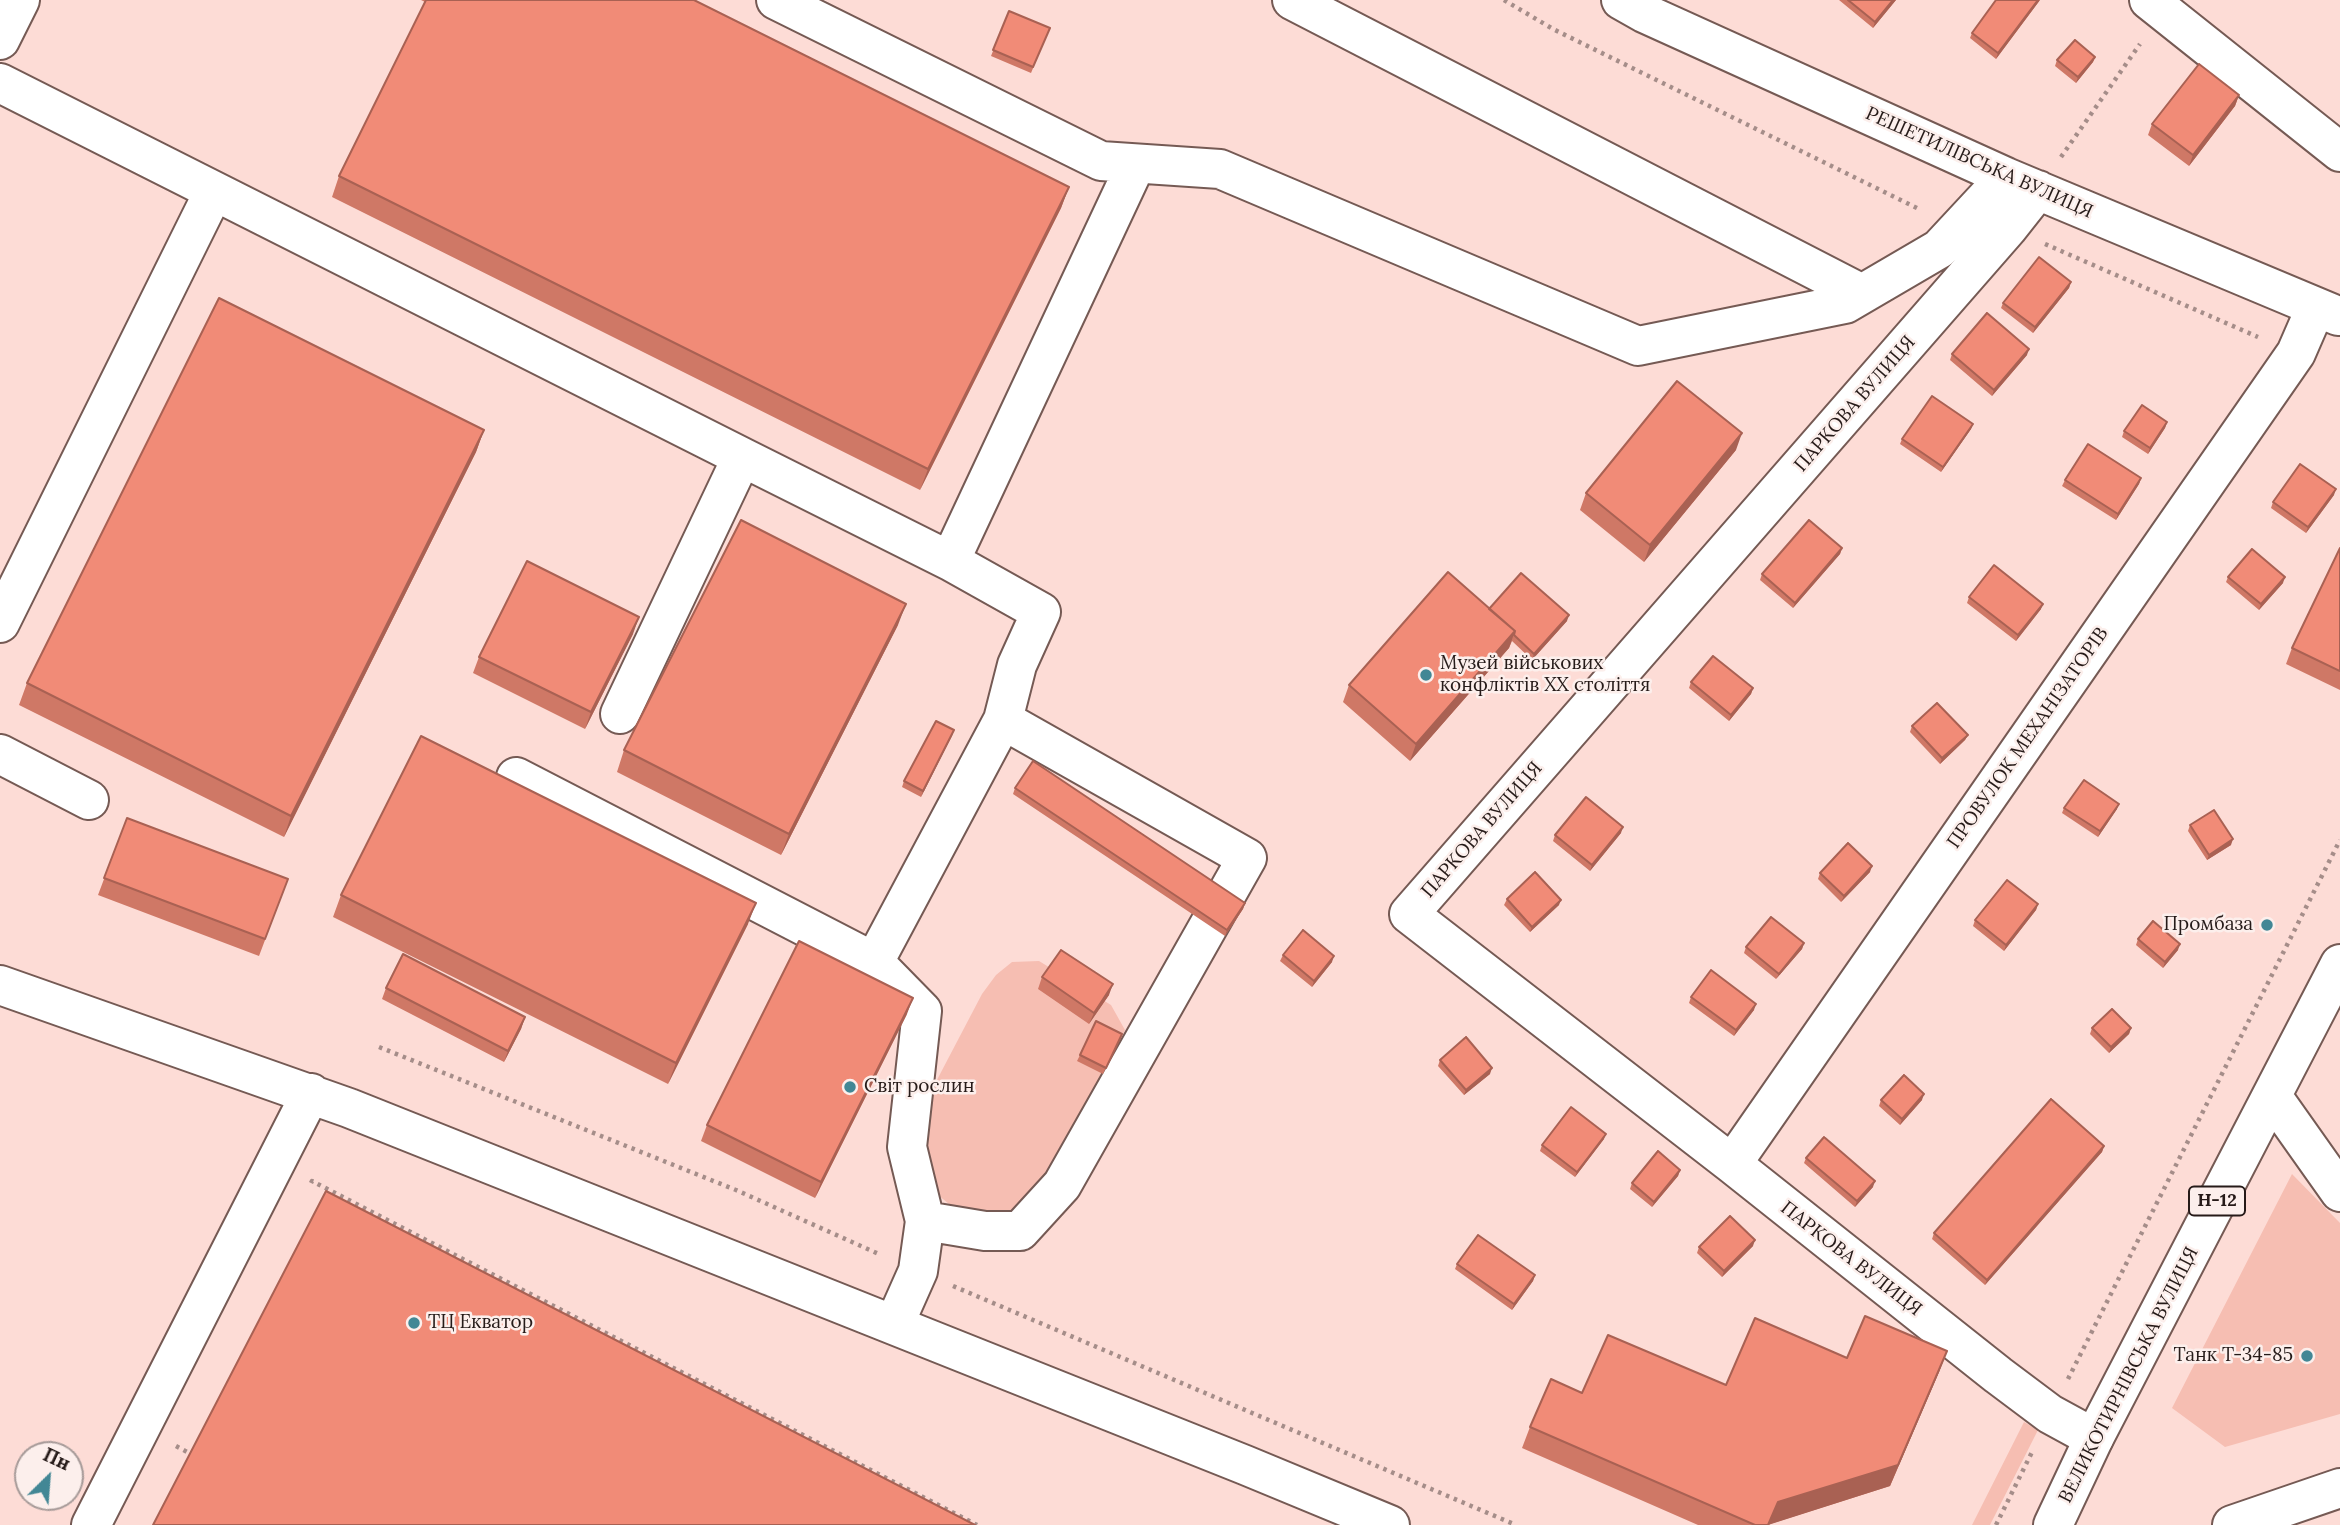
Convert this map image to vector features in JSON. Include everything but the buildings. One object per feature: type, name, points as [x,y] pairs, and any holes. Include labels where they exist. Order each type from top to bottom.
[{"type":"street","points":[[0,40],[20,0]]},
{"type":"street","points":[[776,0],[1101,161],[1220,169],[1638,346],[1845,304],[1940,249],[1958,229],[2022,184]]},
{"type":"street","points":[[1292,0],[1862,294]]},
{"type":"street","name":"РЕШЕТИЛІВСЬКА ВУЛИЦЯ","points":[[1622,0],[1644,13],[2022,184],[2328,312]]},
{"type":"street","points":[[2161,4],[2340,152]]},
{"type":"street","points":[[0,83],[950,561],[1041,612],[1017,665],[1003,720],[874,961]]},
{"type":"street","points":[[950,561],[1136,164]]},
{"type":"street","name":"ПАРКОВА ВУЛИЦЯ","points":[[2022,184],[2008,228],[1409,914],[2050,1415],[2094,1438]]},
{"type":"street","points":[[0,623],[214,191]]},
{"type":"street","name":"ПРОВУЛОК МЕХАНІЗАТОРІВ","points":[[1732,1164],[2296,353],[2328,312]]},
{"type":"street","points":[[620,714],[743,457]]},
{"type":"street","points":[[925,1221],[985,1231],[1020,1231],[1062,1185],[1247,858],[1003,720]]},
{"type":"street","points":[[0,754],[89,800]]},
{"type":"street","points":[[516,777],[874,961],[922,1011],[906,1147],[925,1221],[918,1271],[894,1325]]},
{"type":"street","name":"ВЕЛИКОТИРНІВСЬКА ВУЛИЦЯ","points":[[2053,1525],[2094,1438],[2340,964]]},
{"type":"street","points":[[0,985],[311,1093],[1390,1525]]},
{"type":"street","points":[[90,1525],[243,1231],[311,1093]]},
{"type":"street","points":[[2272,1096],[2340,1192]]},
{"type":"street","points":[[2232,1525],[2340,1488]]},
{"type":"path","points":[[1504,0],[1553,29],[1958,229]]},
{"type":"path","points":[[2022,184],[2161,4]]},
{"type":"path","points":[[2008,228],[2296,353]]},
{"type":"path","points":[[1996,1525],[2340,839]]},
{"type":"path","points":[[308,1189],[312,1181],[977,1525]]},
{"type":"path","points":[[169,1457],[175,1446],[191,1454]]},
{"type":"shaded area","points":[[1039,961],[1111,1005],[1125,1030],[1103,1077],[1035,1199],[1011,1218],[985,1218],[949,1204],[932,1190],[917,1118],[982,994],[996,975],[1012,962]]},
{"type":"shaded area","points":[[2292,1174],[2340,1223],[2340,1414],[2225,1447],[2172,1408]]},
{"type":"shaded area","points":[[2024,1422],[2038,1430],[1990,1525],[1972,1525]]},
{"type":"place","name":"Музей військових конфліктів ХХ століття","points":[[1426,675]]},
{"type":"place","name":"Промбаза","points":[[2267,925]]},
{"type":"place","name":"Світ рослин","points":[[850,1087]]},
{"type":"place","name":"ТЦ Екватор","points":[[414,1323]]},
{"type":"place","name":"Танк Т-34-85","points":[[2307,1356]]}]
